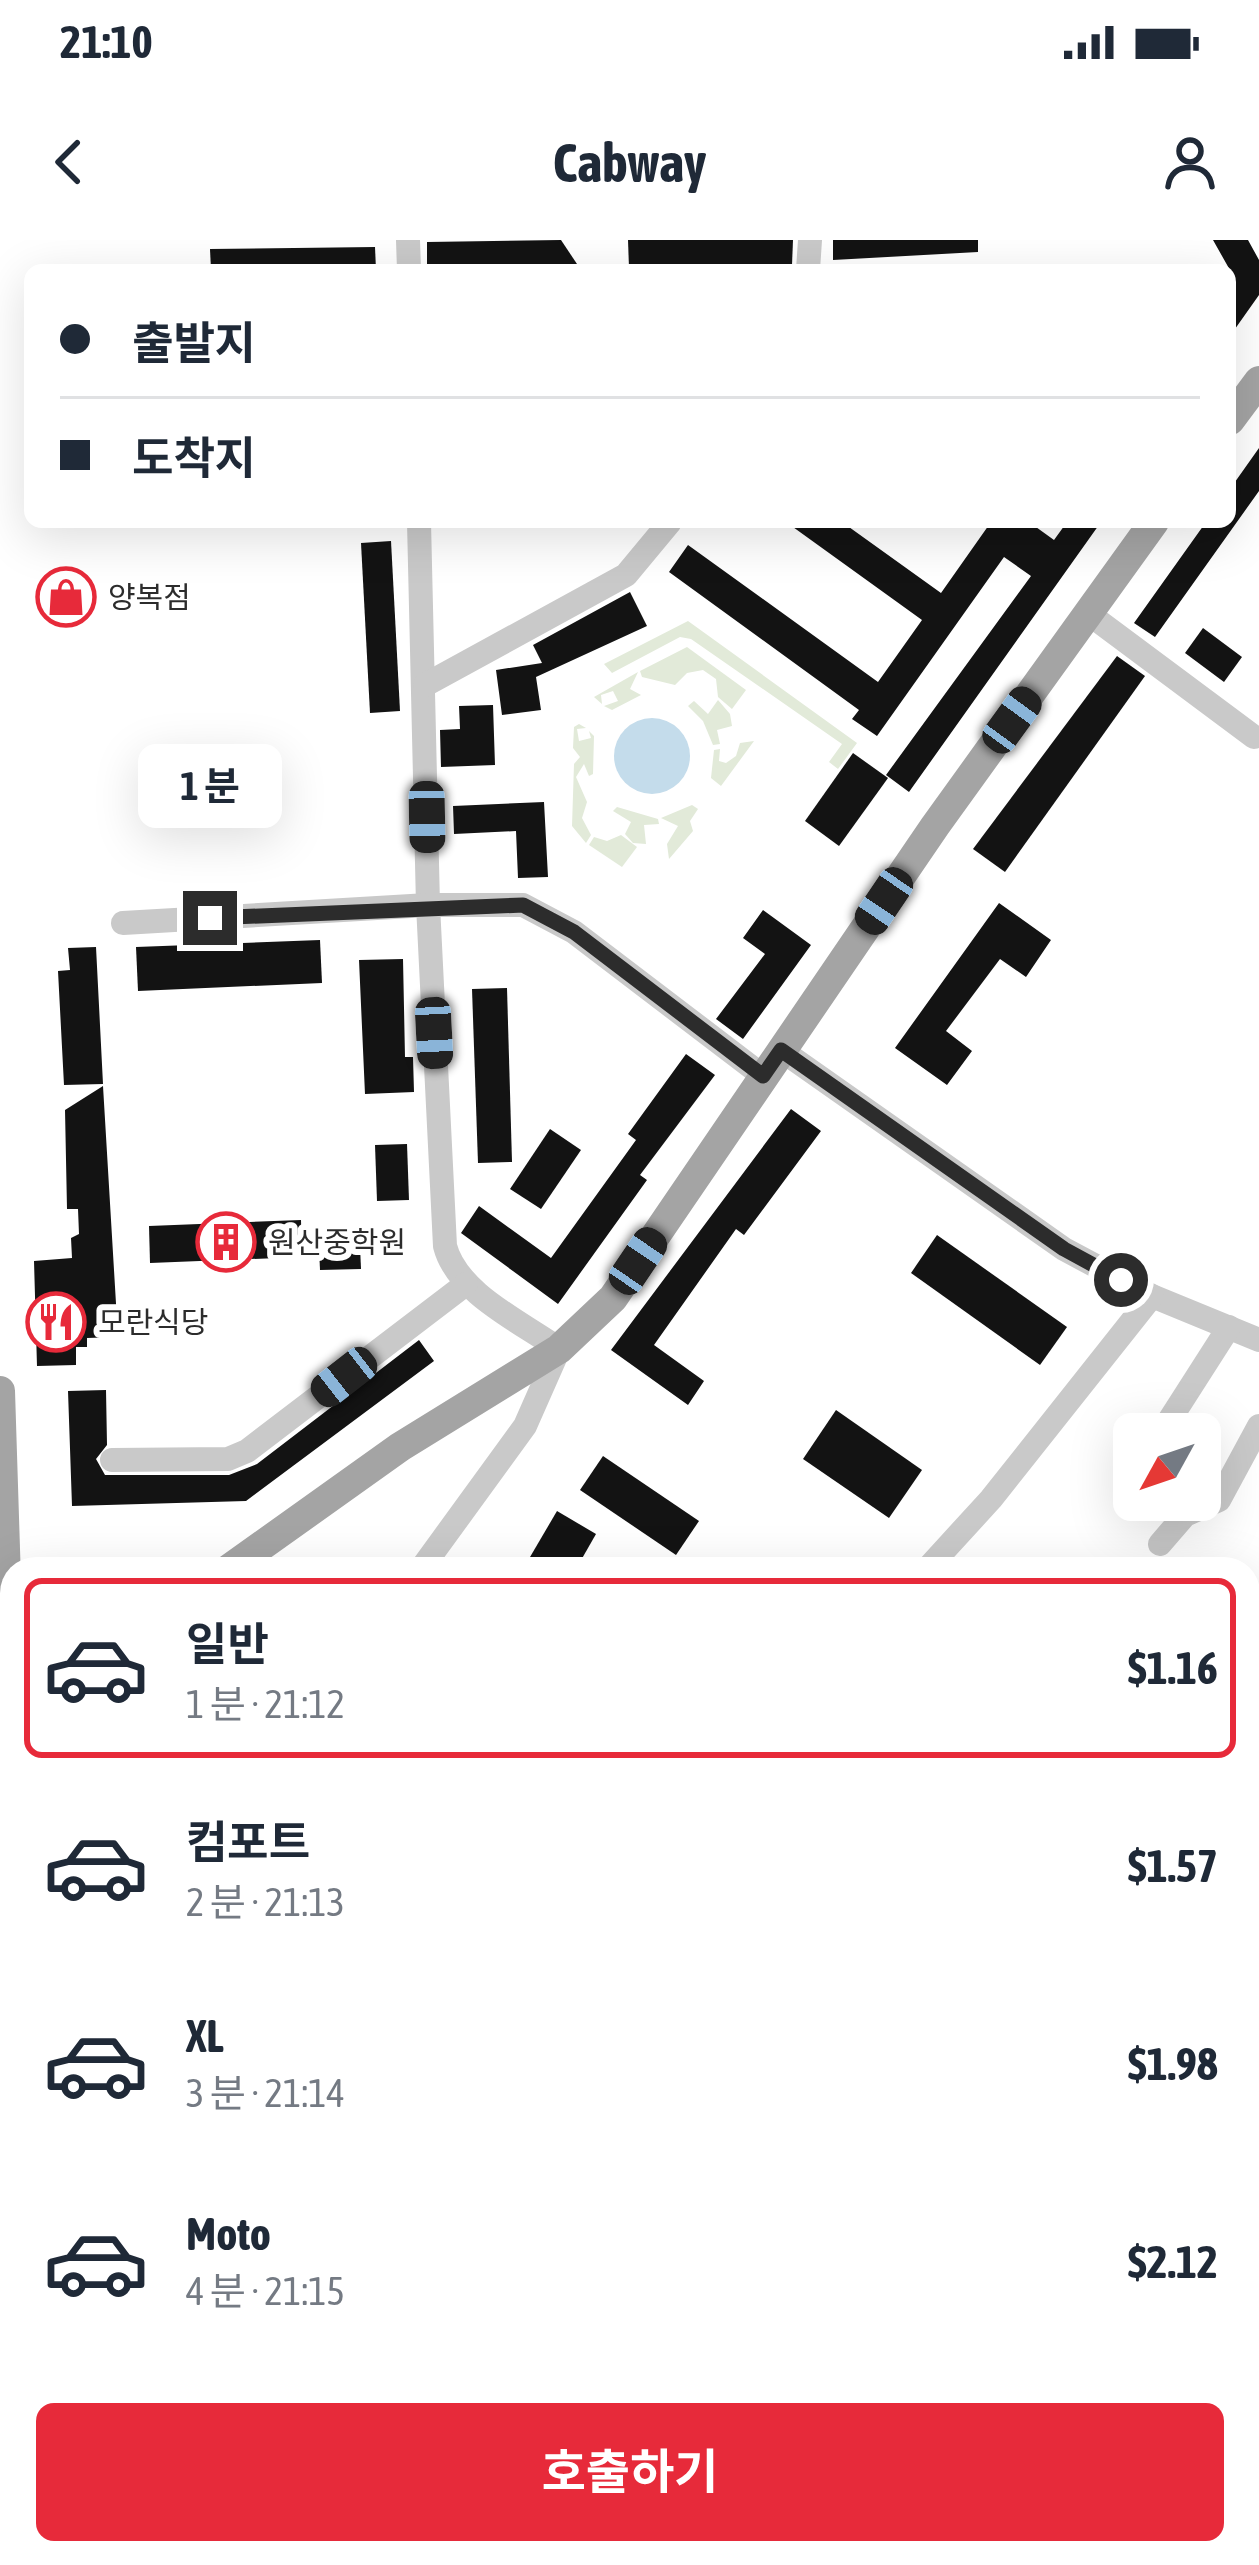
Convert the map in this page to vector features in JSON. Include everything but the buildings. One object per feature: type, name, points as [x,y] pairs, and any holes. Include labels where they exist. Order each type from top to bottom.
[{"type":"main road","points":[[1236,413],[1256,390]]},
{"type":"main road","points":[[246,1557],[400,1447],[559,1349],[613,1298],[781,1050],[1150,528]]},
{"type":"main road","points":[[0,1391],[4,1557]]},
{"type":"street","points":[[419,528],[428,905],[445,1246],[450,1267],[466,1283],[559,1349],[525,1426],[431,1557]]},
{"type":"street","points":[[425,686],[626,575],[665,528]]},
{"type":"street","points":[[1089,614],[1254,737]]},
{"type":"street","points":[[123,923],[428,905],[523,905],[548,916],[763,1076]]},
{"type":"street","points":[[781,1050],[1064,1249],[1152,1296],[1259,1340]]},
{"type":"street","points":[[112,1460],[228,1459],[247,1451],[466,1283]]},
{"type":"street","points":[[938,1557],[991,1498],[1152,1296]]},
{"type":"street","points":[[1174,1413],[1229,1327]]},
{"type":"street","points":[[1160,1544],[1185,1515],[1219,1500],[1259,1426]]},
{"type":"green space","points":[[688,621],[857,743],[838,769],[829,762],[842,744],[691,639],[680,637],[612,673],[604,664]]},
{"type":"green space","points":[[687,647],[746,690],[732,709],[718,697],[716,679],[703,670],[687,673],[675,685],[642,677],[640,671]]},
{"type":"green space","points":[[638,672],[630,689],[641,695],[612,710],[604,706],[618,701],[613,691],[601,695],[602,704],[594,697]]},
{"type":"green space","points":[[718,700],[730,714],[732,726],[717,730],[720,744],[713,745],[703,721],[688,706],[694,701],[708,714]]},
{"type":"green space","points":[[574,727],[586,728],[577,729],[579,741],[591,738],[589,731],[594,736],[593,774],[589,776],[584,764],[576,777],[587,802],[582,818],[591,835],[586,843],[572,826],[574,764],[580,757],[573,748]]},
{"type":"green space","points":[[754,741],[721,786],[711,778],[714,750],[720,749],[719,761],[726,763],[736,756],[740,743]]},
{"type":"green space","points":[[692,805],[698,809],[690,821],[693,831],[669,859],[667,844],[678,826],[661,818]]},
{"type":"green space","points":[[617,807],[658,819],[659,824],[644,825],[646,844],[633,843],[625,834],[631,822],[613,811]]},
{"type":"green space","points":[[621,835],[637,847],[622,867],[589,845],[594,837],[607,841]]},
{"type":"water","points":[[652,718],[679,729],[690,756],[679,783],[652,794],[625,783],[614,756],[625,729]]},
{"type":"place","name":"양복점","points":[[66,597]]},
{"type":"place","name":"원산중학원","points":[[226,1242]]},
{"type":"place","name":"모란식당","points":[[56,1322]]},
{"type":"route","points":[[210,918],[428,905],[523,905],[574,932],[763,1076],[781,1050],[1064,1249],[1121,1280]]}]
